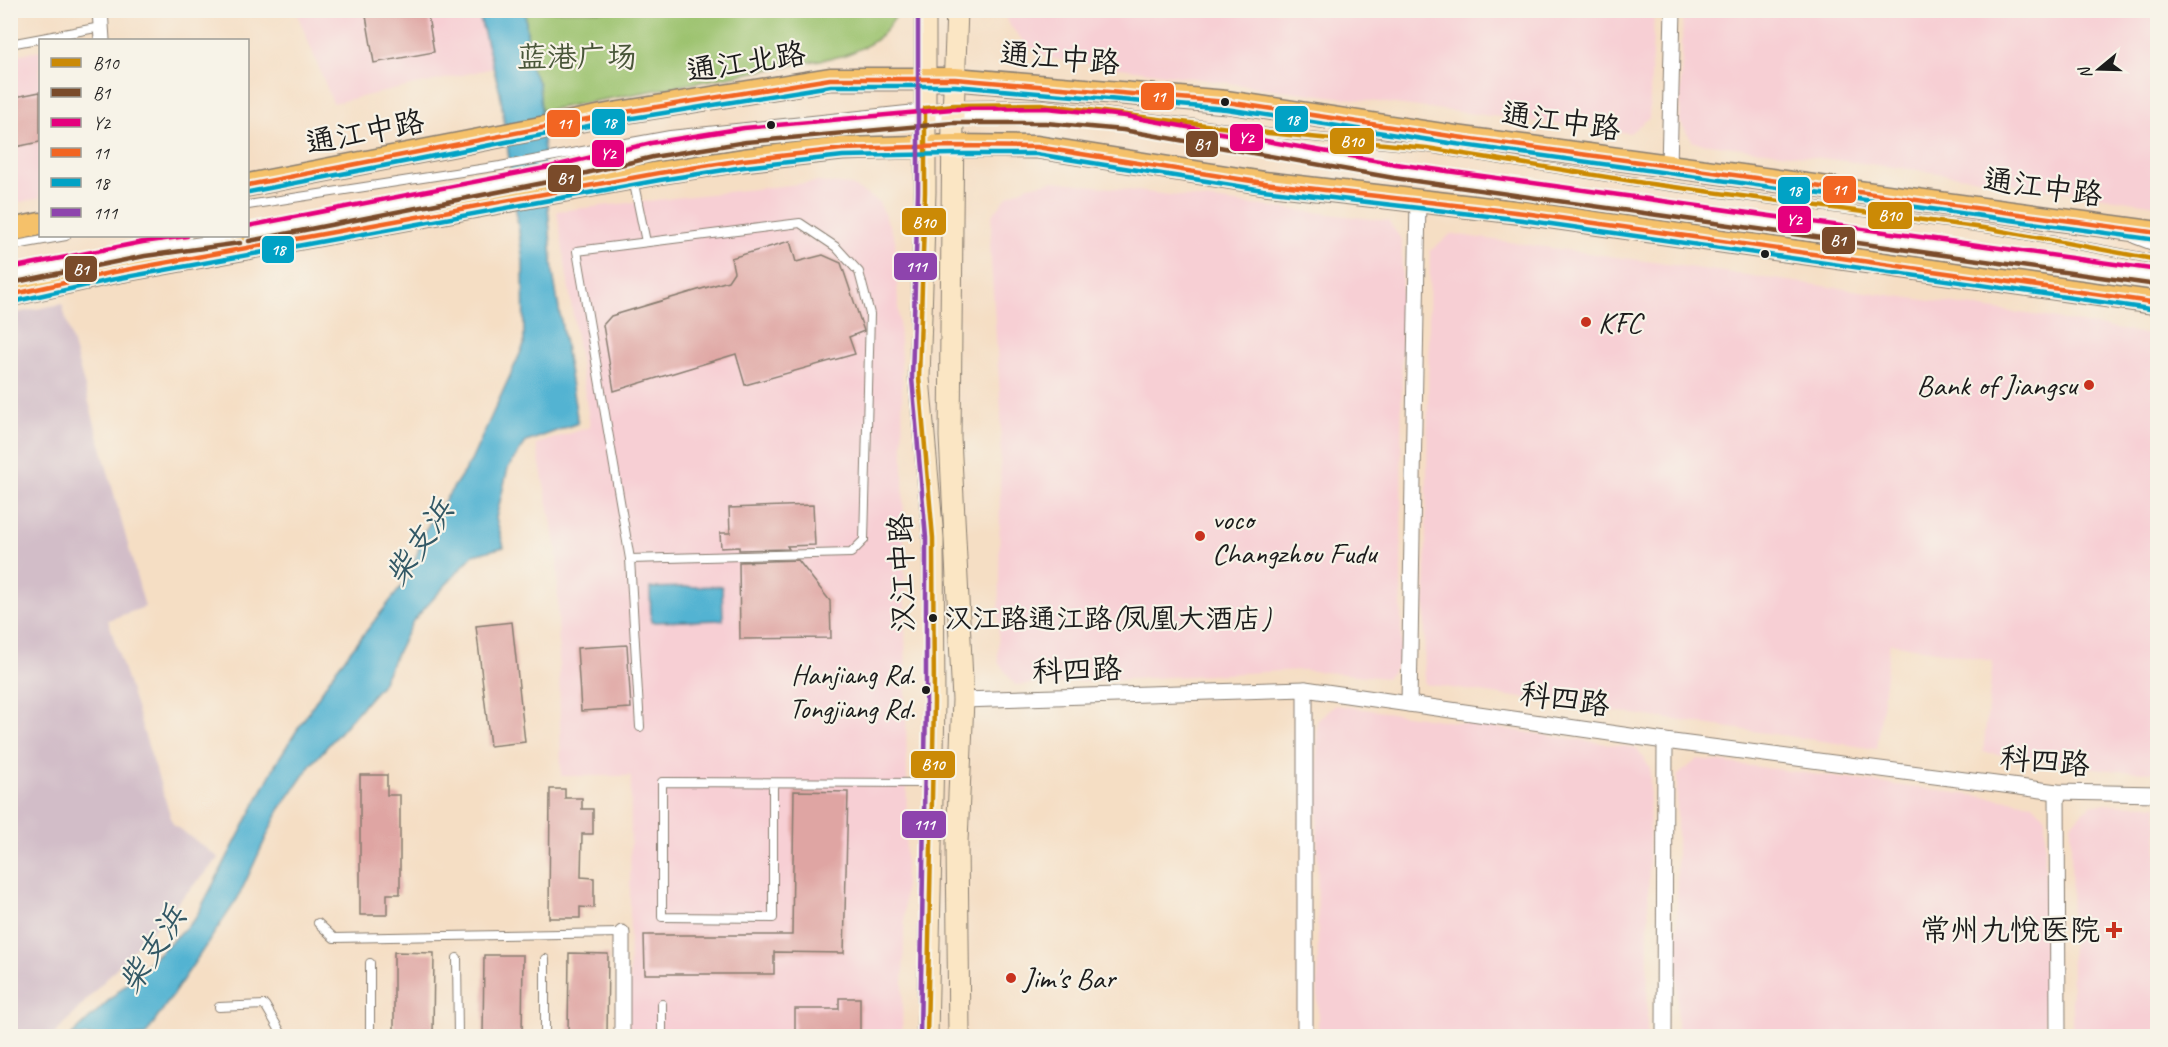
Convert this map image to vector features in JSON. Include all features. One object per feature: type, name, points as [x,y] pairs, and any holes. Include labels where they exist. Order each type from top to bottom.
[{"type":"main road","name":"汉江中路","points":[[925,10],[925,147],[919,378],[933,538],[932,783],[927,1036]]},
{"type":"main road","name":"汉江中路","points":[[957,10],[950,437],[963,700],[957,842],[959,1036]]},
{"type":"main road","name":"通江北路","points":[[493,138],[613,114],[830,79],[955,78]]},
{"type":"main road","name":"通江中路","points":[[955,78],[1227,102],[1446,135],[2157,233]]},
{"type":"main road","name":"通江中路","points":[[249,185],[493,138]]},
{"type":"main road","points":[[10,295],[551,184],[633,178],[743,160],[842,149],[953,146],[1037,147],[1264,183],[1418,200],[2157,303]]},
{"type":"main road","points":[[10,230],[39,224]]},
{"type":"street","points":[[100,10],[101,34]]},
{"type":"street","points":[[1669,166],[1673,10]]},
{"type":"street","points":[[1409,704],[1418,200]]},
{"type":"street","points":[[1305,689],[1305,1036]]},
{"type":"street","name":"科四路","points":[[963,700],[1305,689],[1665,741],[2057,792],[2157,794]]},
{"type":"street","points":[[1664,1036],[1665,741]]},
{"type":"street","points":[[2057,792],[2058,1036]]},
{"type":"street","points":[[622,933],[622,1036]]},
{"type":"lane","points":[[56,39],[101,34]]},
{"type":"lane","points":[[10,44],[39,41]]},
{"type":"lane","points":[[249,205],[500,166],[670,135],[1041,104],[1269,133],[1427,148],[1669,166]]},
{"type":"lane","points":[[954,111],[1046,115],[1124,123],[1395,171],[1715,218],[2157,278]]},
{"type":"lane","points":[[551,184],[652,150],[746,135],[925,113]]},
{"type":"lane","points":[[1427,148],[1644,183],[1991,229],[2157,260]]},
{"type":"lane","points":[[633,178],[646,242]]},
{"type":"lane","points":[[249,234],[494,195]]},
{"type":"lane","points":[[630,559],[851,553],[864,540],[870,314],[859,272],[837,247],[800,223],[578,251],[630,559],[640,727]]},
{"type":"lane","points":[[2092,224],[2157,248]]},
{"type":"lane","points":[[10,246],[60,237]]},
{"type":"lane","points":[[10,276],[144,249],[231,237]]},
{"type":"lane","points":[[773,784],[772,918],[662,917],[662,782],[932,783]]},
{"type":"lane","points":[[318,923],[334,938],[622,933]]},
{"type":"lane","points":[[457,958],[458,1036]]},
{"type":"lane","points":[[545,959],[545,1036]]},
{"type":"lane","points":[[370,963],[370,1036]]},
{"type":"lane","points":[[662,1004],[662,1036]]},
{"type":"lane","points":[[219,1007],[265,1005],[283,1036]]},
{"type":"shaded area","points":[[296,11],[478,11],[494,68],[333,103]]},
{"type":"shaded area","points":[[1002,11],[1654,11],[1649,118],[1630,133],[1264,88],[1048,58],[1027,45],[1011,27]]},
{"type":"shaded area","points":[[1683,11],[2157,11],[2157,205],[1917,170],[1693,142],[1680,122]]},
{"type":"shaded area","points":[[39,50],[39,198],[11,204],[11,56]]},
{"type":"shaded area","name":"voco Changzhou Fudu","points":[[1054,181],[1388,221],[1402,240],[1401,661],[1387,678],[1303,670],[1015,685],[998,662],[1001,410],[990,248],[992,216],[1008,195],[1029,186]]},
{"type":"shaded area","points":[[817,182],[851,185],[879,202],[895,239],[902,384],[907,783],[902,1036],[629,1036],[631,776],[561,776],[557,550],[536,444],[590,427],[557,211]]},
{"type":"shaded area","points":[[1451,234],[2040,316],[2157,336],[2157,772],[2115,771],[1983,752],[1993,661],[1890,643],[1877,749],[1424,684],[1430,251]]},
{"type":"shaded area","points":[[62,304],[145,607],[108,620],[173,824],[219,858],[53,1036],[11,1036],[11,314]]},
{"type":"shaded area","points":[[1335,705],[1637,748],[1650,768],[1647,1036],[1318,1036],[1317,721]]},
{"type":"shaded area","points":[[1698,759],[2032,803],[2045,817],[2045,1036],[1677,1036],[1677,776]]},
{"type":"shaded area","name":"常州九悦医院","points":[[2091,804],[2157,805],[2157,1036],[2072,1036],[2071,824]]},
{"type":"green space","name":"蓝港广场","points":[[525,11],[899,11],[876,40],[842,56],[541,111],[539,84],[530,67]]},
{"type":"water","points":[[478,11],[525,11],[530,67],[539,84],[553,273],[578,423],[526,442],[508,468],[496,518],[504,547],[473,555],[413,621],[381,685],[310,766],[279,810],[238,898],[145,1036],[71,1036],[195,919],[278,760],[334,672],[409,577],[425,530],[471,461],[524,345],[523,262],[500,92]]},
{"type":"water","points":[[722,586],[723,620],[651,622],[650,588]]},
{"type":"building","points":[[365,10],[427,10],[434,52],[374,63]]},
{"type":"building","points":[[39,92],[39,142],[10,148],[10,98]]},
{"type":"building","points":[[790,241],[796,262],[823,255],[841,263],[864,331],[849,337],[855,354],[745,385],[736,354],[614,391],[603,325],[611,316],[728,281],[734,272],[731,258]]},
{"type":"building","points":[[813,505],[815,545],[787,546],[789,549],[721,548],[720,533],[730,533],[729,508]]},
{"type":"building","points":[[798,560],[830,601],[831,638],[740,639],[739,562]]},
{"type":"building","points":[[512,622],[525,742],[490,746],[476,626]]},
{"type":"building","points":[[627,645],[631,708],[581,711],[577,648]]},
{"type":"building","points":[[360,775],[387,775],[387,795],[400,795],[400,894],[387,894],[387,915],[360,915]]},
{"type":"building","points":[[550,789],[565,789],[565,798],[582,798],[582,809],[593,809],[593,834],[582,834],[581,877],[594,878],[594,908],[580,907],[580,918],[549,918]]},
{"type":"building","points":[[794,791],[848,792],[844,953],[774,952],[774,974],[645,974],[644,935],[792,935]]},
{"type":"building","points":[[394,952],[434,953],[433,1036],[394,1036]]},
{"type":"building","points":[[569,953],[608,954],[607,1036],[568,1036]]},
{"type":"building","points":[[484,955],[523,955],[522,1036],[483,1036]]},
{"type":"building","points":[[839,998],[860,998],[860,1036],[795,1035],[795,1009],[839,1009]]},
{"type":"transit line","name":"111","points":[[918,10],[918,192],[912,378],[926,538],[926,703],[920,1036]]},
{"type":"transit line","name":"11","points":[[249,185],[613,114],[830,79],[955,79],[1227,102],[1457,137],[2158,233]]},
{"type":"transit line","name":"18","points":[[249,192],[614,121],[831,86],[955,86],[1226,109],[1456,144],[2157,240]]},
{"type":"transit line","name":"B10","points":[[927,1036],[934,703],[933,538],[919,378],[925,192],[925,108],[954,105],[1041,104],[1268,133],[1427,148],[1644,183],[1991,229],[2158,260]]},
{"type":"transit line","name":"Y2","points":[[249,226],[550,167],[651,143],[744,128],[952,109],[1046,108],[1125,116],[1396,164],[2158,270]]},
{"type":"transit line","name":"B1","points":[[249,241],[553,181],[653,157],[746,142],[953,123],[1046,123],[1123,130],[1394,178],[2157,285]]},
{"type":"transit line","name":"11","points":[[10,295],[109,273],[659,173],[743,160],[842,149],[953,146],[1037,147],[1264,183],[1524,213],[2158,303]]},
{"type":"transit line","name":"18","points":[[12,302],[110,280],[660,180],[744,167],[843,156],[1036,154],[1263,190],[1523,220],[2157,310]]},
{"type":"transit line","name":"Y2","points":[[10,268],[180,237]]},
{"type":"transit line","name":"B1","points":[[11,283],[145,256],[240,243]]},
{"type":"place","name":"KFC","points":[[1586,322]]},
{"type":"place","name":"Bank of Jiangsu","points":[[2089,385]]},
{"type":"place","name":"voco Changzhou Fudu","points":[[1200,536]]},
{"type":"place","name":"汉江路通江路(凤凰大酒店)","points":[[933,618]]},
{"type":"place","name":"Hanjiang Rd. Tongjiang Rd.","points":[[926,690]]},
{"type":"place","name":"常州九悦医院","points":[[2114,930]]},
{"type":"place","name":"Jim's Bar","points":[[1011,978]]},
{"type":"water label","name":"柴支浜","points":[[419,542]]},
{"type":"water label","name":"柴支浜","points":[[152,949]]}]
